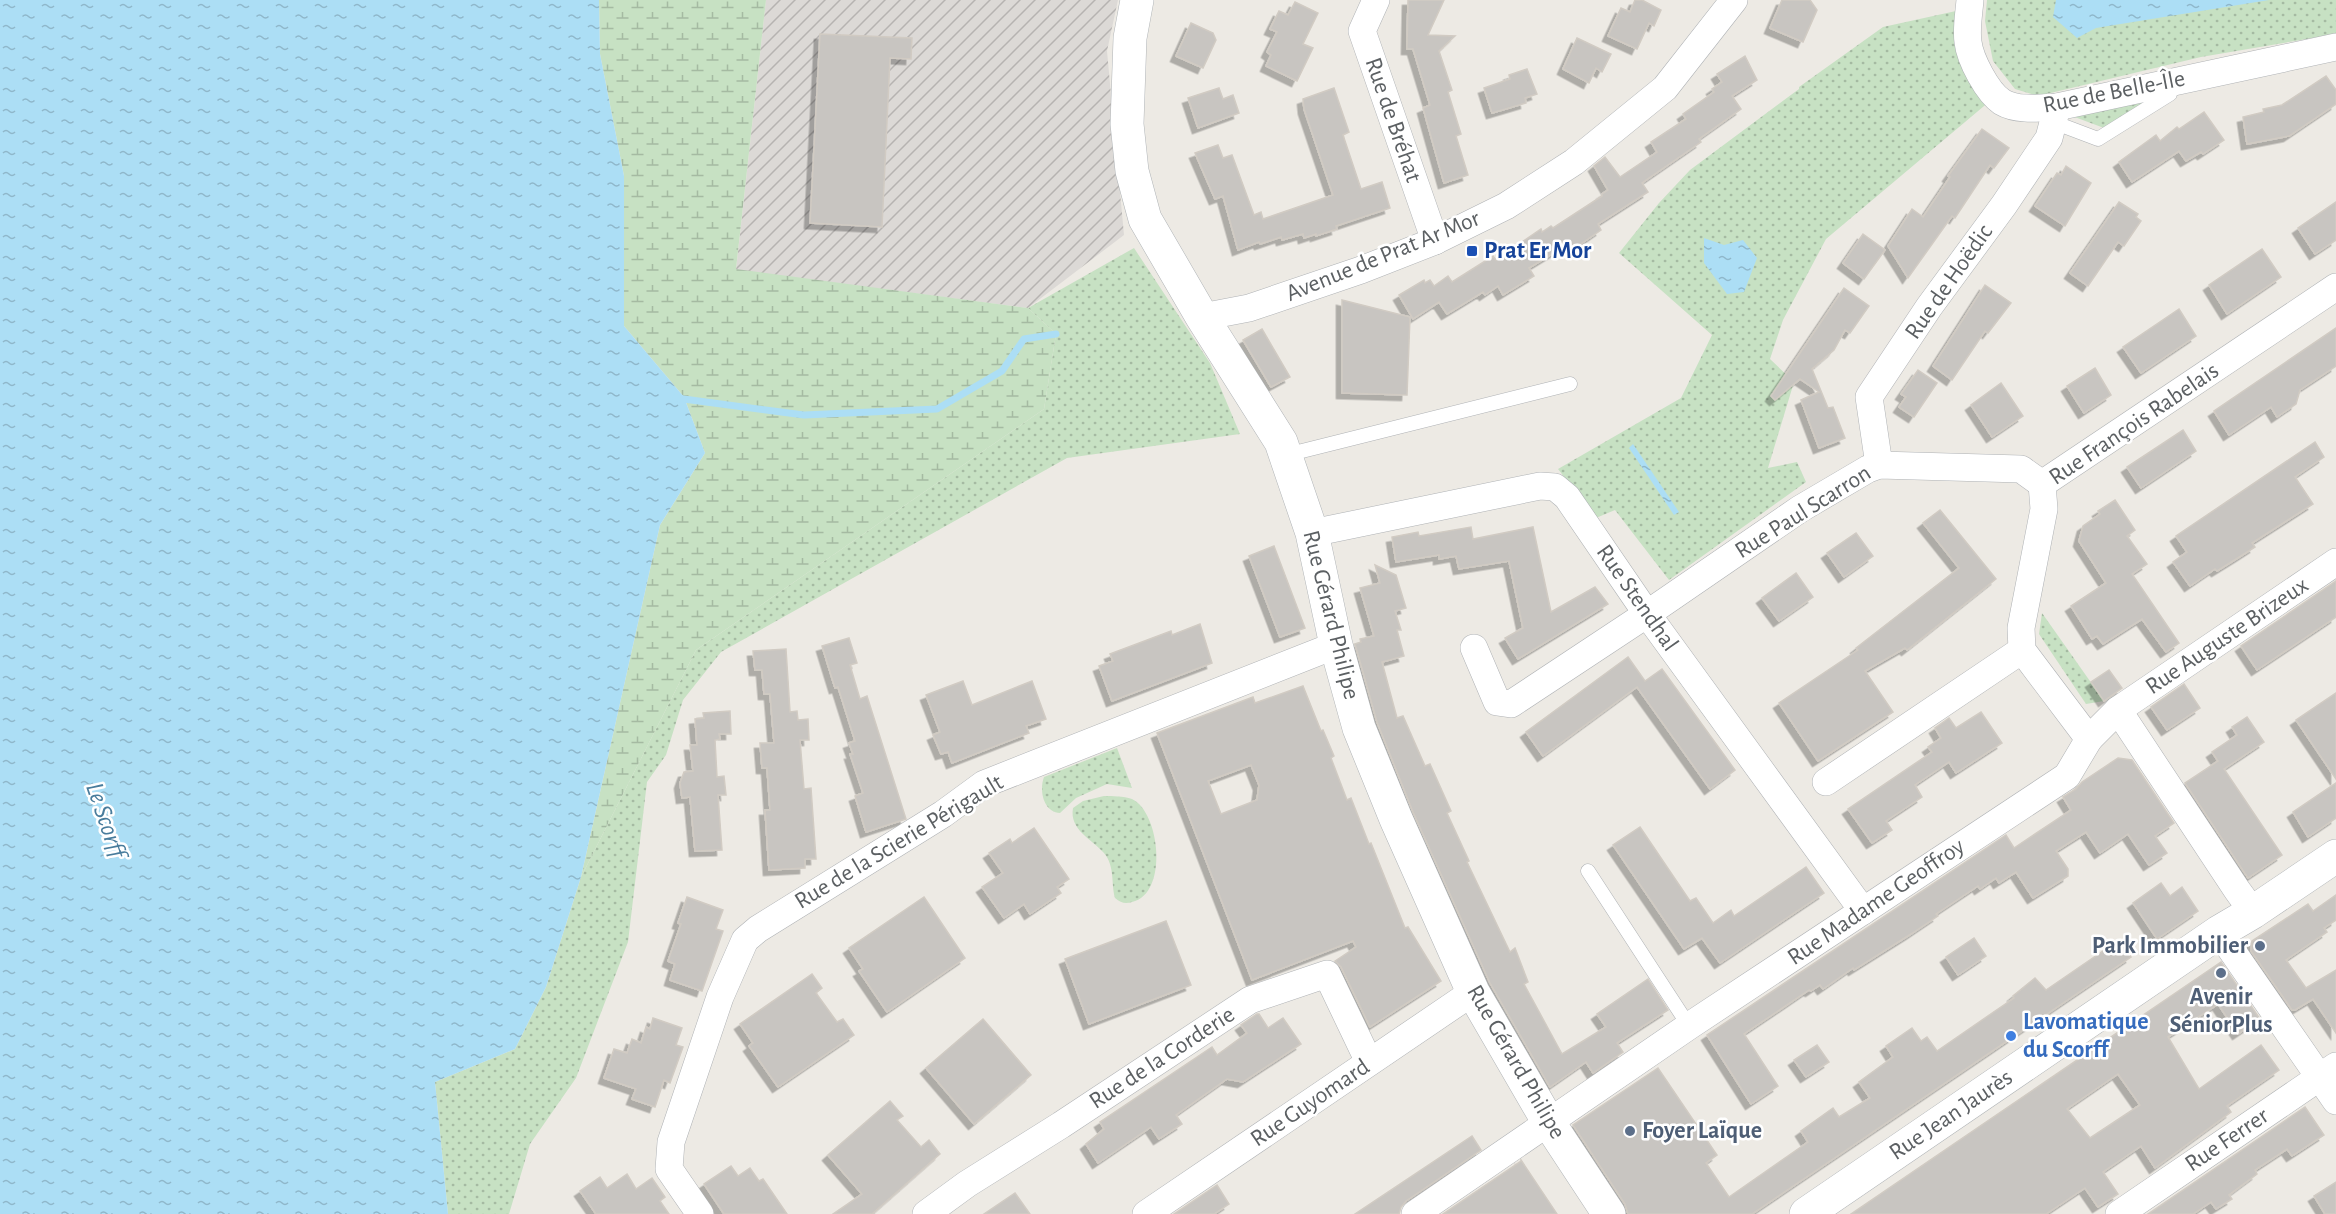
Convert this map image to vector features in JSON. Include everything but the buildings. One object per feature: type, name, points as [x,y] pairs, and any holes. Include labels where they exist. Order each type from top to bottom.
[{"type":"street","name":"Rue Gérard Philipe","points":[[1137,0],[1130,38],[1127,124],[1132,171],[1145,219],[1202,317],[1281,442],[1312,533],[1336,645],[1359,728],[1396,819],[1473,992],[1550,1123],[1609,1214]]},
{"type":"street","name":"Rue de Bréhat","points":[[1376,0],[1362,31],[1435,241]]},
{"type":"street","name":"Avenue de Prat Ar Mor","points":[[1202,317],[1249,308],[1361,270],[1435,241],[1506,206],[1583,155],[1665,88],[1734,0]]},
{"type":"street","name":"Rue de Belle-Île","points":[[1970,0],[1968,42],[1976,66],[1987,85],[2002,102],[2055,114],[2172,82],[2336,47]]},
{"type":"street","name":"Rue de Hoëdic","points":[[1879,465],[1869,397],[1929,307],[2004,205],[2049,138],[2055,114]]},
{"type":"street","name":"Rue François Rabelais","points":[[2022,650],[2021,628],[2044,509],[2042,484],[2336,287]]},
{"type":"street","name":"Rue Paul Scarron","points":[[1474,648],[1497,702],[1511,704],[1800,509],[1868,468],[1879,465],[2021,469],[2042,484]]},
{"type":"street","name":"Rue Stendhal","points":[[1312,533],[1540,486],[1555,487],[1567,497],[1647,614],[1863,911]]},
{"type":"street","name":"Rue Auguste Brizeux","points":[[2118,710],[2336,562]]},
{"type":"street","name":"Rue de la Scierie Périgault","points":[[700,1214],[669,1169],[671,1142],[720,997],[746,940],[758,929],[943,814],[984,784],[1336,645]]},
{"type":"street","points":[[1826,782],[2022,650],[2089,739]]},
{"type":"street","points":[[2118,710],[2236,890],[2253,912]]},
{"type":"street","name":"Rue Madame Geoffroy","points":[[1415,1214],[1689,1026],[2067,776],[2089,739],[2118,710]]},
{"type":"street","name":"Rue Jean Jaurès","points":[[1806,1214],[2219,932],[2336,856]]},
{"type":"street","points":[[2219,932],[2327,1072],[2336,1101]]},
{"type":"street","name":"Rue de la Corderie","points":[[926,1214],[967,1184],[1250,1000],[1327,975],[1369,1062]]},
{"type":"street","name":"Rue Guyomard","points":[[1146,1214],[1473,992]]},
{"type":"street","name":"Rue Ferrer","points":[[2119,1214],[2327,1072]]},
{"type":"lane","points":[[2055,114],[2098,139],[2170,94],[2172,82]]},
{"type":"lane","points":[[1286,455],[1570,384]]},
{"type":"lane","points":[[1588,871],[1689,1026]]},
{"type":"shaded area","points":[[766,0],[1118,0],[1107,51],[1124,235],[1028,308],[736,270]]},
{"type":"green space","points":[[599,0],[766,0],[736,269],[1028,308],[1056,334],[1044,409],[696,650],[581,877],[660,525],[705,453],[684,397],[624,326],[624,176],[600,54]]},
{"type":"green space","points":[[1987,0],[2336,0],[2336,34],[2201,57],[2038,96],[2015,89],[1993,61],[1985,21]]},
{"type":"green space","points":[[1956,11],[1990,101],[1826,239],[1783,320],[1770,359],[1794,382],[1768,468],[1797,462],[1806,482],[1669,580],[1615,510],[1596,518],[1558,469],[1681,398],[1712,335],[1619,253],[1659,203],[1690,170],[1799,87],[1883,27]]},
{"type":"green space","points":[[2152,98],[2104,128],[2072,116]]},
{"type":"green space","points":[[1134,248],[1210,363],[1240,434],[1067,458],[721,652],[683,700],[666,755],[647,782],[628,942],[576,1078],[530,1144],[509,1214],[448,1214],[435,1082],[515,1049],[546,987],[581,877],[696,650],[1044,409],[1056,334],[1028,308]]},
{"type":"green space","points":[[2042,613],[2104,701],[2086,704],[2039,634]]},
{"type":"green space","points":[[1117,748],[1132,788],[1107,784],[1076,798],[1060,813],[1054,812],[1046,805],[1042,794],[1044,777]]},
{"type":"green space","points":[[1104,796],[1132,799],[1142,807],[1154,835],[1156,869],[1152,884],[1144,896],[1132,902],[1123,903],[1115,898],[1107,858],[1082,834],[1074,822],[1073,808],[1083,801]]},
{"type":"water","name":"Le Scorff","points":[[0,0],[599,0],[600,54],[624,176],[624,326],[684,397],[705,453],[660,525],[581,877],[546,987],[515,1049],[435,1082],[448,1214],[0,1214]]},
{"type":"water","points":[[2056,0],[2269,0],[2096,28],[2077,38],[2053,17]]},
{"type":"water","points":[[1704,238],[1724,245],[1743,240],[1757,258],[1744,292],[1727,294],[1704,263]]},
{"type":"water","points":[[1633,444],[1679,512],[1674,515],[1629,448]]},
{"type":"waterway","points":[[676,398],[804,415],[937,409],[1002,371],[1024,339],[1056,334]]},
{"type":"place","name":"Prat Er Mor","points":[[1472,251]]},
{"type":"place","name":"Park Immobilier","points":[[2260,946]]},
{"type":"place","name":"Avenir SéniorPlus","points":[[2221,973]]},
{"type":"place","name":"Lavomatique du Scorff","points":[[2011,1036]]},
{"type":"place","name":"Foyer Laïque","points":[[1630,1131]]}]
